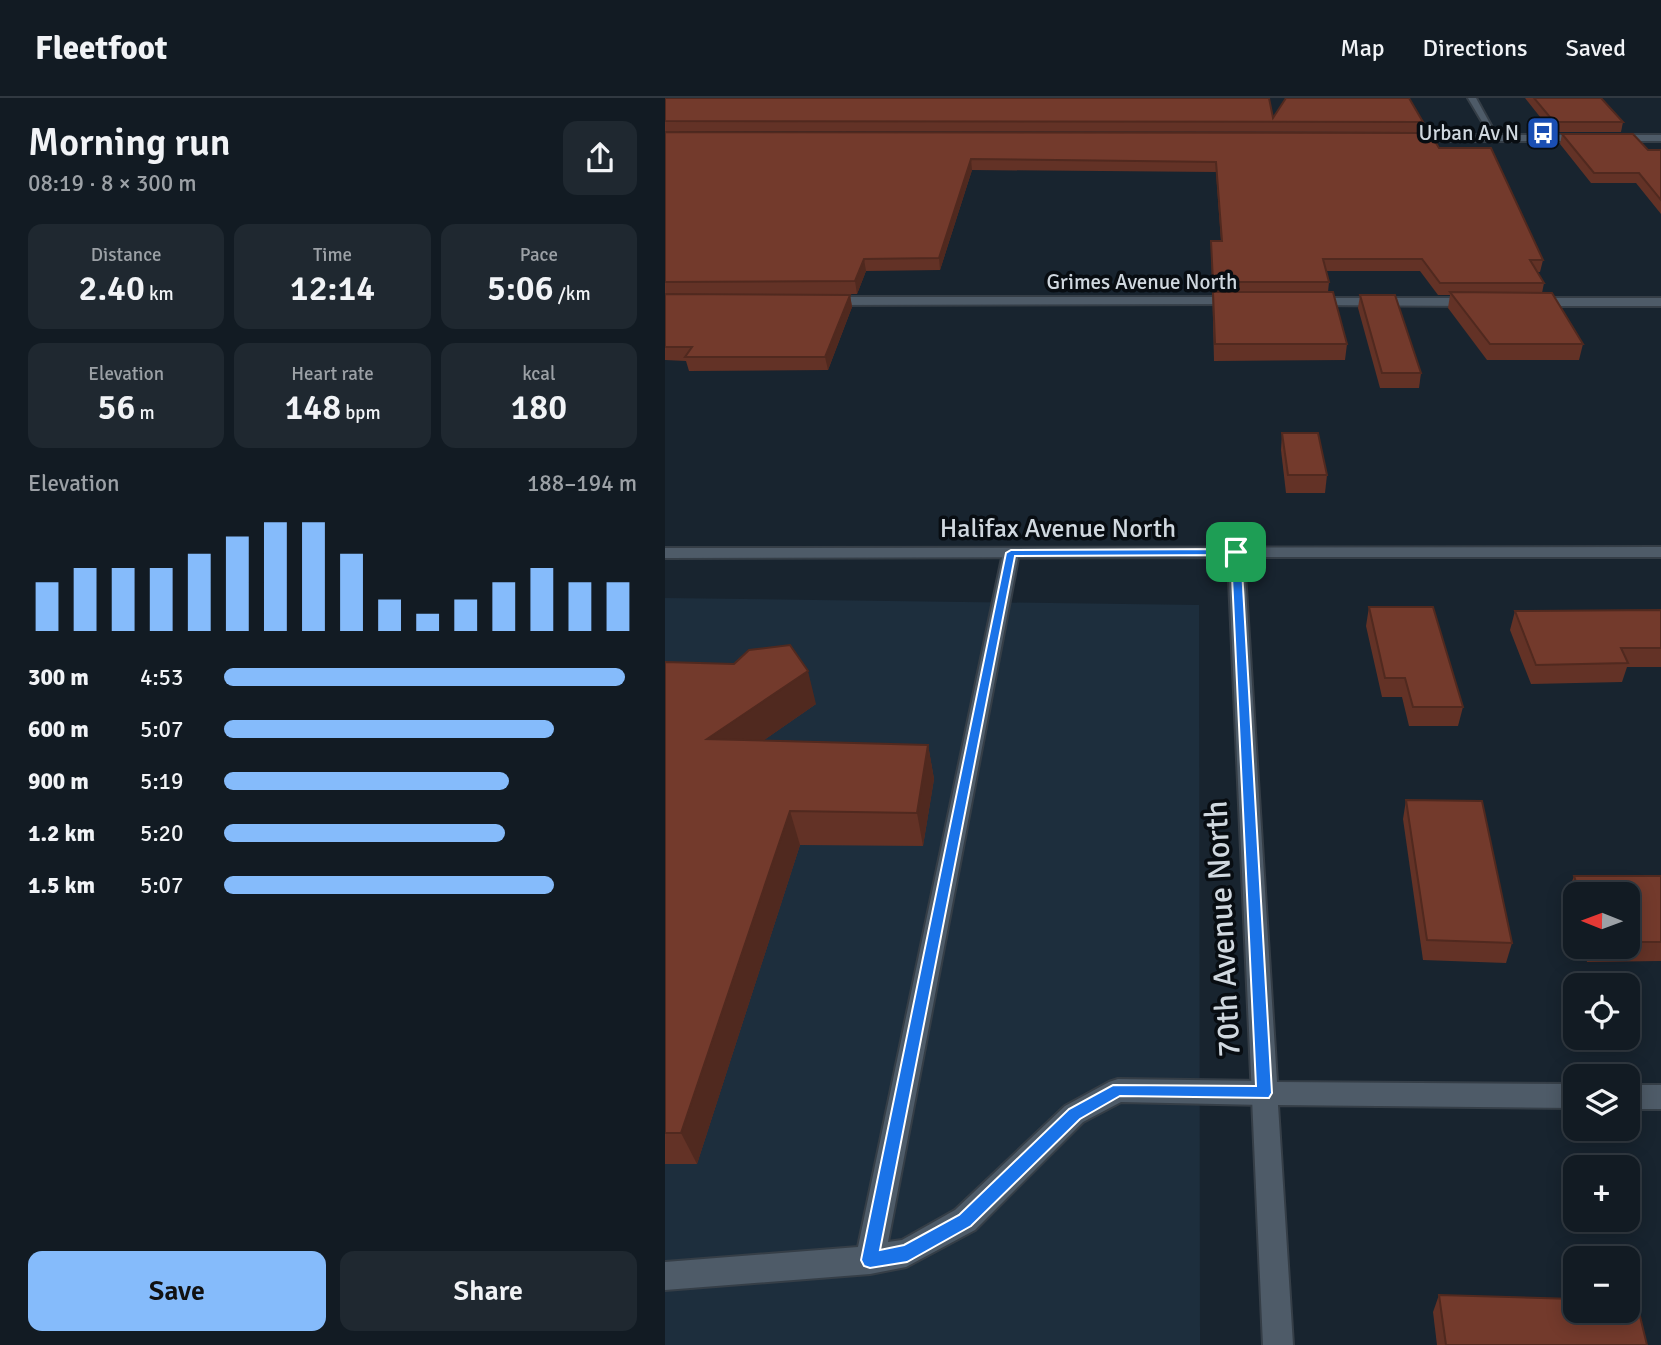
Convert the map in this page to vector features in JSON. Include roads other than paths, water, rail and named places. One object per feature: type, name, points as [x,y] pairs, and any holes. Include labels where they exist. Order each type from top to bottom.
[{"type":"street","points":[[1472,98],[1496,138]]},
{"type":"street","points":[[1399,138],[1661,138]]},
{"type":"street","name":"Grimes Avenue North","points":[[817,301],[1246,301]]},
{"type":"street","points":[[1301,301],[1481,302]]},
{"type":"street","points":[[1523,302],[1661,302]]},
{"type":"street","name":"70th Avenue North","points":[[1236,552],[1278,1345]]},
{"type":"street","name":"Halifax Avenue North","points":[[665,553],[1661,552]]},
{"type":"street","points":[[870,1260],[1011,553]]},
{"type":"street","points":[[665,1276],[870,1260],[907,1253],[965,1220],[1074,1114],[1118,1090],[1563,1096]]},
{"type":"street","points":[[1640,1097],[1661,1097]]},
{"type":"place","name":"Urban Av N","points":[[1543,133]]}]
